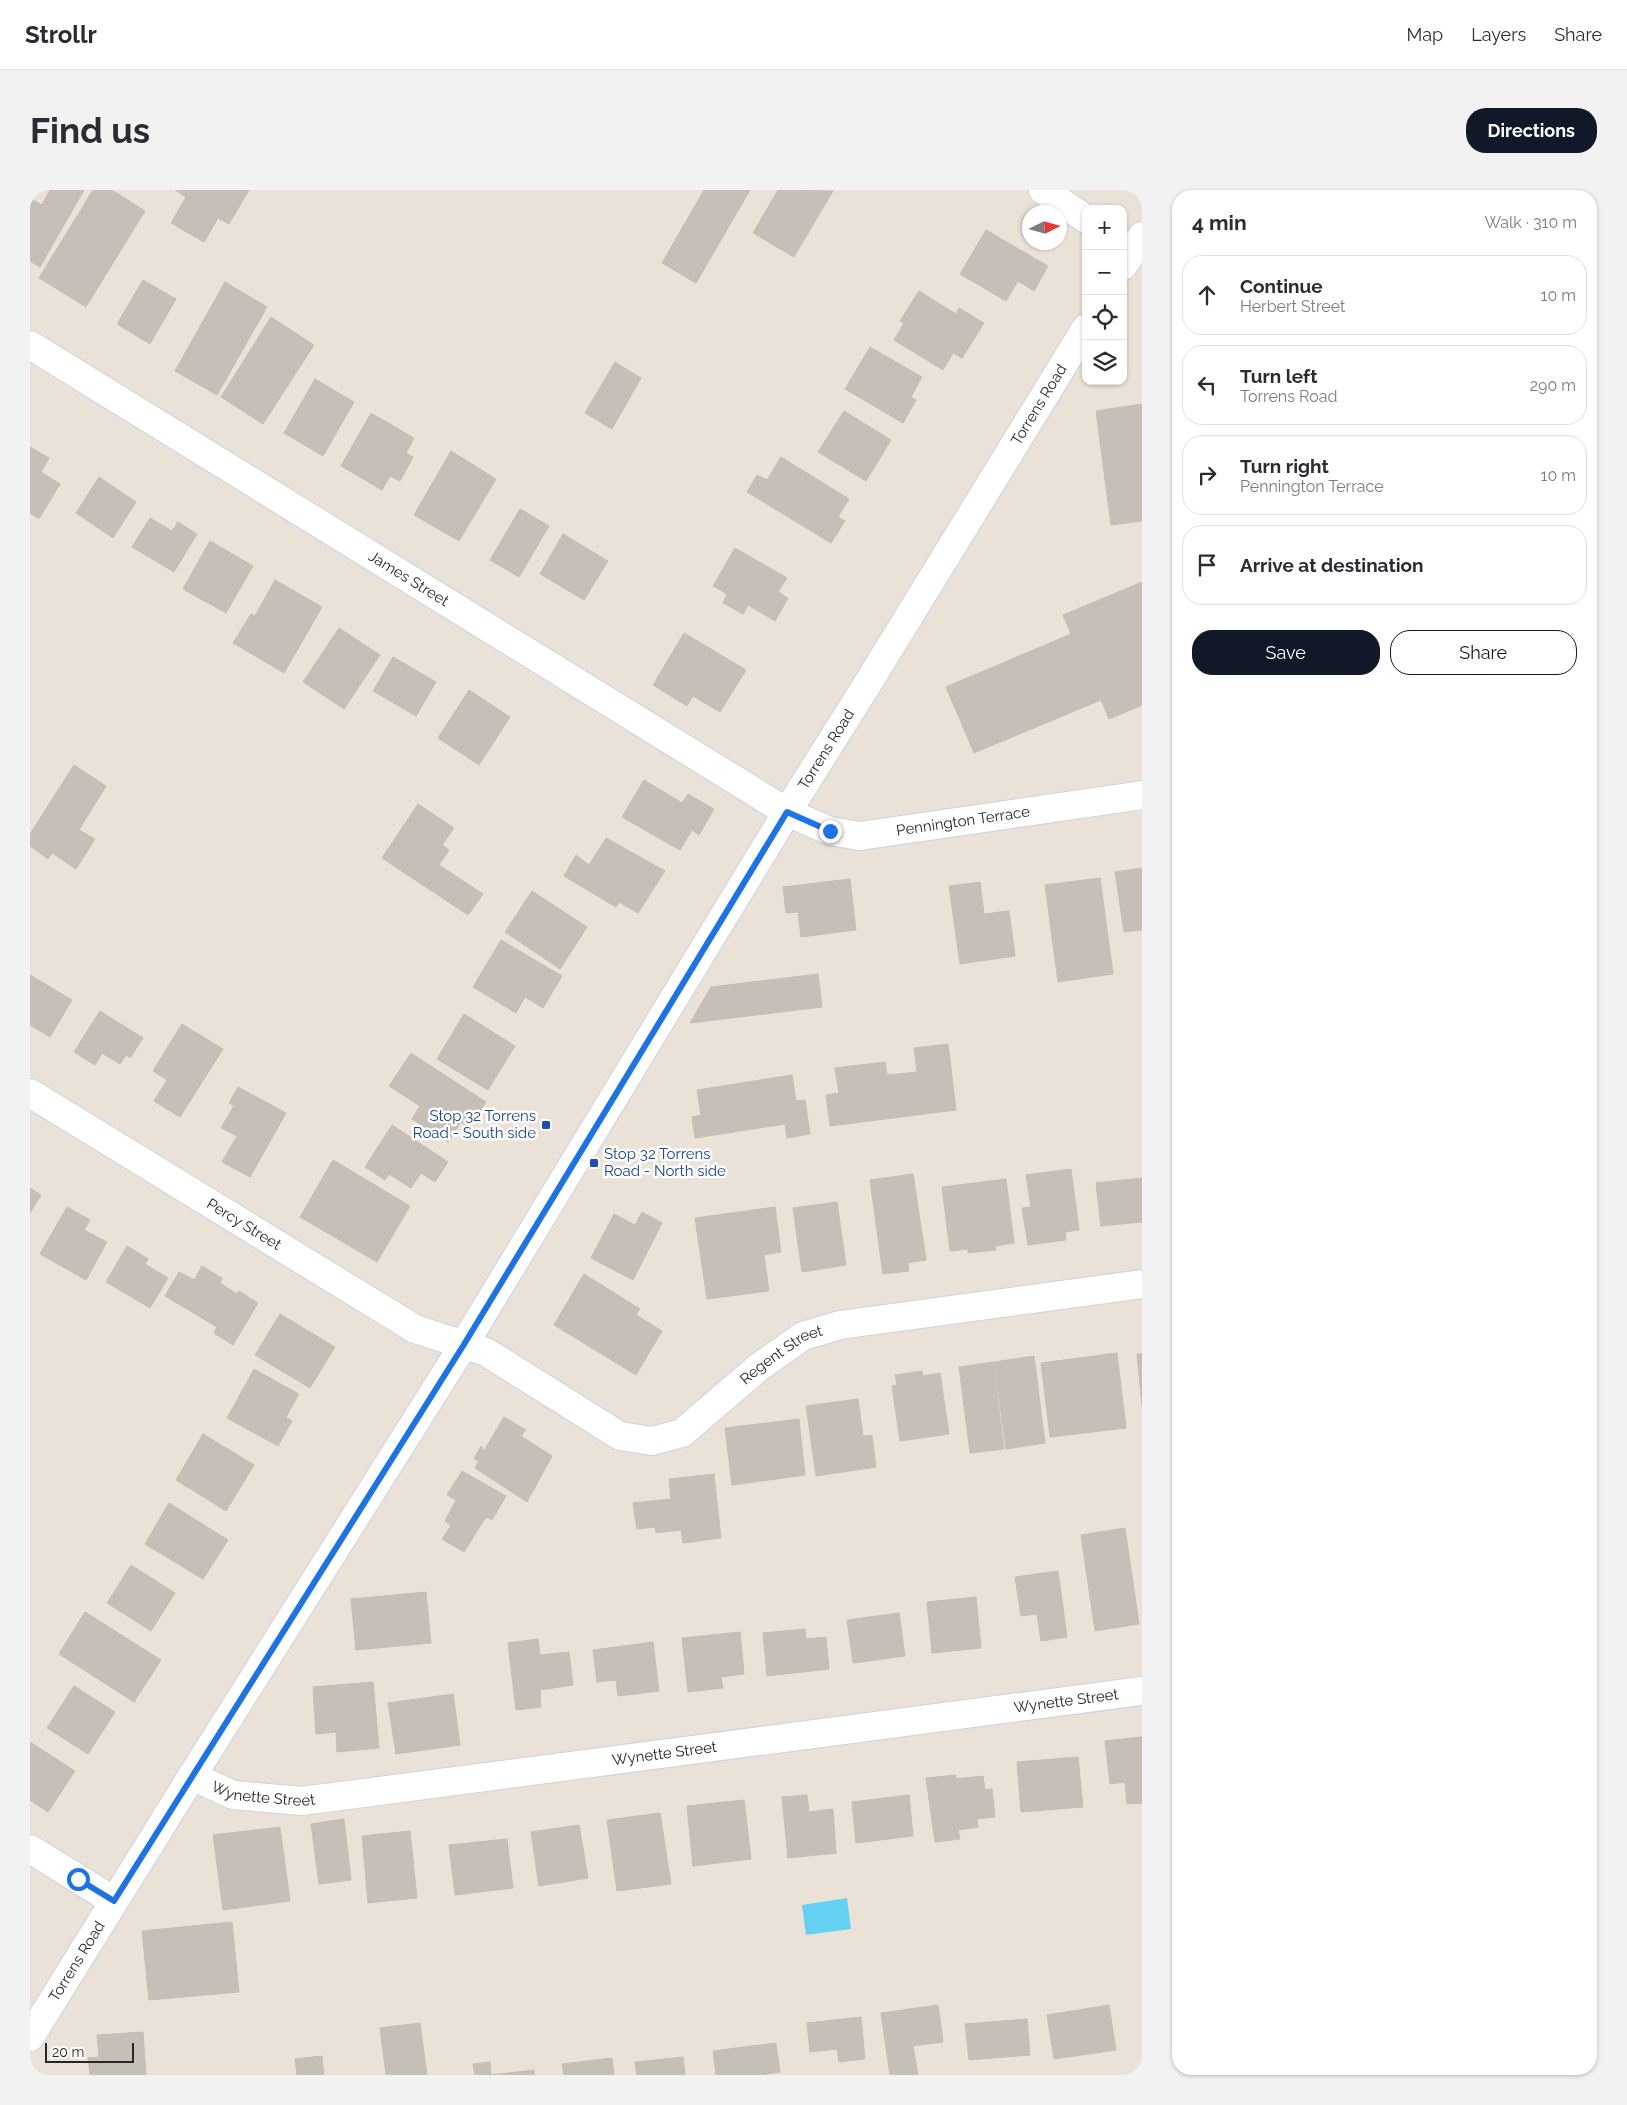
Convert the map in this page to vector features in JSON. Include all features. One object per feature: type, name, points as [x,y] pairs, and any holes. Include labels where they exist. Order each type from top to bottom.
[{"type":"street","points":[[1043,190],[1082,216]]},
{"type":"street","name":"Torrens Road","points":[[30,2037],[463,1346],[787,812],[1082,335]]},
{"type":"street","name":"James Street","points":[[30,345],[787,812]]},
{"type":"street","name":"Pennington Terrace","points":[[787,812],[830,831],[860,836],[1142,795]]},
{"type":"street","name":"Percy Street","points":[[30,1093],[415,1329],[463,1346]]},
{"type":"street","name":"Regent Street","points":[[463,1346],[486,1352],[620,1436],[652,1441],[682,1433],[759,1367],[803,1336],[840,1325],[1142,1284]]},
{"type":"street","name":"Wynette Street","points":[[192,1776],[233,1795],[302,1801],[1142,1692]]},
{"type":"street","points":[[30,1849],[114,1901]]},
{"type":"water","points":[[847,1898],[851,1929],[806,1935],[802,1905]]},
{"type":"building","points":[[50,190],[84,190],[40,267],[30,261],[30,198],[42,205]]},
{"type":"building","points":[[93,190],[112,190],[145,211],[86,307],[39,278]]},
{"type":"building","points":[[175,190],[249,190],[229,224],[218,218],[204,242],[171,223],[186,197]]},
{"type":"building","points":[[704,190],[750,190],[696,283],[662,263]]},
{"type":"building","points":[[778,190],[833,191],[794,257],[753,233]]},
{"type":"building","points":[[986,230],[1048,266],[1034,291],[1018,281],[1006,301],[960,274]]},
{"type":"building","points":[[143,280],[176,299],[150,344],[117,324]]},
{"type":"building","points":[[225,282],[267,307],[217,395],[175,371]]},
{"type":"building","points":[[919,291],[956,314],[959,308],[984,323],[962,358],[953,353],[943,370],[894,340],[904,323],[900,321]]},
{"type":"building","points":[[271,317],[314,345],[263,424],[221,397]]},
{"type":"building","points":[[870,347],[922,377],[911,397],[916,400],[903,423],[845,389]]},
{"type":"building","points":[[615,362],[641,378],[612,429],[585,413]]},
{"type":"building","points":[[315,379],[354,402],[323,456],[284,433]]},
{"type":"building","points":[[1142,404],[1142,521],[1111,525],[1096,411]]},
{"type":"building","points":[[844,411],[891,440],[866,481],[818,452]]},
{"type":"building","points":[[371,413],[414,438],[406,453],[413,457],[400,481],[390,476],[382,490],[341,466]]},
{"type":"building","points":[[30,447],[49,458],[41,472],[60,484],[39,519],[30,513]]},
{"type":"building","points":[[451,451],[496,479],[459,541],[414,515]]},
{"type":"building","points":[[781,457],[849,499],[838,517],[845,521],[831,543],[747,492],[757,475],[767,480]]},
{"type":"building","points":[[99,477],[136,502],[113,538],[76,513]]},
{"type":"building","points":[[520,509],[549,526],[519,577],[490,560]]},
{"type":"building","points":[[150,518],[172,531],[178,522],[197,534],[174,572],[132,547]]},
{"type":"building","points":[[563,534],[608,561],[584,600],[540,574]]},
{"type":"building","points":[[210,541],[253,566],[226,613],[183,589]]},
{"type":"building","points":[[735,548],[787,578],[778,592],[788,598],[775,621],[748,605],[743,614],[723,603],[727,594],[713,586]]},
{"type":"building","points":[[275,580],[322,607],[284,673],[233,643],[251,614],[255,616]]},
{"type":"building","points":[[1142,582],[1142,705],[1109,719],[1101,700],[974,753],[946,687],[1071,634],[1063,615]]},
{"type":"building","points":[[339,628],[380,655],[344,709],[303,682]]},
{"type":"building","points":[[684,633],[746,670],[720,712],[693,696],[687,706],[653,685]]},
{"type":"building","points":[[393,657],[436,682],[416,716],[373,691]]},
{"type":"building","points":[[469,690],[510,717],[479,765],[438,738]]},
{"type":"building","points":[[74,765],[106,786],[79,830],[95,839],[76,869],[52,853],[48,859],[30,846],[30,834]]},
{"type":"building","points":[[644,780],[682,803],[688,794],[714,809],[699,835],[692,830],[680,850],[622,817]]},
{"type":"building","points":[[418,804],[454,828],[442,845],[449,850],[439,865],[483,894],[468,915],[382,858]]},
{"type":"building","points":[[606,838],[665,871],[638,913],[619,902],[616,907],[564,876],[576,855],[589,865]]},
{"type":"building","points":[[1142,868],[1142,930],[1124,932],[1115,872]]},
{"type":"building","points":[[1100,878],[1113,974],[1058,982],[1045,885]]},
{"type":"building","points":[[850,879],[856,930],[801,937],[798,912],[786,913],[783,887]]},
{"type":"building","points":[[980,882],[984,914],[1009,911],[1015,956],[960,964],[949,886]]},
{"type":"building","points":[[532,891],[587,927],[560,969],[505,932]]},
{"type":"building","points":[[501,940],[562,976],[543,1008],[525,997],[516,1013],[473,987]]},
{"type":"building","points":[[818,974],[822,1007],[690,1023],[711,987]]},
{"type":"building","points":[[30,975],[72,1000],[50,1037],[30,1025]]},
{"type":"building","points":[[100,1011],[143,1038],[130,1058],[126,1055],[120,1064],[102,1053],[95,1065],[74,1052]]},
{"type":"building","points":[[464,1014],[515,1046],[488,1090],[437,1059]]},
{"type":"building","points":[[182,1024],[223,1049],[180,1117],[154,1101],[167,1080],[153,1071]]},
{"type":"building","points":[[948,1044],[956,1110],[830,1126],[826,1095],[839,1093],[835,1068],[885,1062],[887,1075],[917,1072],[914,1048]]},
{"type":"building","points":[[411,1053],[486,1102],[469,1128],[461,1122],[448,1142],[412,1119],[420,1106],[389,1086]]},
{"type":"building","points":[[792,1075],[796,1101],[805,1100],[810,1134],[787,1138],[785,1124],[695,1138],[692,1117],[701,1115],[697,1090]]},
{"type":"building","points":[[238,1087],[286,1113],[250,1177],[222,1162],[237,1136],[221,1128],[234,1106],[229,1103]]},
{"type":"building","points":[[392,1125],[448,1162],[435,1182],[421,1173],[411,1188],[389,1174],[385,1180],[365,1167]]},
{"type":"building","points":[[333,1160],[410,1206],[377,1262],[300,1217]]},
{"type":"building","points":[[1071,1169],[1079,1230],[1065,1232],[1066,1240],[1028,1245],[1022,1208],[1031,1207],[1026,1175]]},
{"type":"building","points":[[913,1174],[926,1260],[908,1263],[909,1271],[883,1274],[870,1180]]},
{"type":"building","points":[[1142,1178],[1142,1222],[1101,1226],[1096,1183]]},
{"type":"building","points":[[1006,1179],[1014,1243],[995,1246],[996,1250],[968,1253],[968,1249],[950,1251],[942,1187]]},
{"type":"building","points":[[30,1188],[41,1195],[30,1213]]},
{"type":"building","points":[[837,1202],[846,1265],[802,1272],[793,1208]]},
{"type":"building","points":[[67,1207],[90,1220],[84,1230],[107,1242],[86,1280],[40,1254]]},
{"type":"building","points":[[775,1207],[781,1252],[764,1255],[769,1291],[707,1299],[695,1218]]},
{"type":"building","points":[[642,1212],[662,1223],[633,1280],[591,1258],[614,1214],[635,1225]]},
{"type":"building","points":[[127,1246],[148,1259],[145,1264],[168,1278],[150,1308],[106,1282]]},
{"type":"building","points":[[202,1266],[222,1278],[220,1283],[237,1294],[239,1291],[258,1303],[233,1345],[214,1333],[217,1327],[165,1296],[179,1272],[194,1280]]},
{"type":"building","points":[[584,1274],[640,1309],[636,1315],[662,1331],[636,1375],[554,1325]]},
{"type":"building","points":[[280,1314],[335,1347],[310,1388],[255,1355]]},
{"type":"building","points":[[1117,1353],[1126,1428],[1050,1437],[1041,1363]]},
{"type":"building","points":[[1137,1354],[1142,1354],[1142,1406]]},
{"type":"building","points":[[1034,1356],[1045,1443],[1006,1449],[994,1362]]},
{"type":"building","points":[[993,1362],[1004,1449],[970,1453],[959,1367]]},
{"type":"building","points":[[254,1369],[299,1394],[286,1417],[292,1421],[278,1446],[227,1418]]},
{"type":"building","points":[[922,1371],[923,1376],[940,1373],[949,1434],[900,1441],[892,1386],[897,1385],[895,1375]]},
{"type":"building","points":[[858,1399],[863,1436],[872,1435],[876,1467],[816,1476],[806,1406]]},
{"type":"building","points":[[504,1417],[526,1430],[521,1436],[552,1456],[527,1502],[475,1468],[479,1461],[474,1459],[481,1446],[484,1451]]},
{"type":"building","points":[[799,1419],[805,1475],[732,1485],[725,1428]]},
{"type":"building","points":[[203,1434],[254,1465],[226,1511],[176,1480]]},
{"type":"building","points":[[462,1471],[506,1496],[492,1520],[486,1517],[464,1552],[442,1539],[451,1526],[445,1521],[456,1500],[447,1495]]},
{"type":"building","points":[[714,1474],[721,1538],[683,1543],[681,1530],[656,1533],[655,1527],[637,1529],[633,1503],[671,1499],[669,1479]]},
{"type":"building","points":[[169,1503],[228,1540],[203,1579],[145,1544]]},
{"type":"building","points":[[1125,1528],[1139,1624],[1095,1631],[1081,1535]]},
{"type":"building","points":[[131,1565],[175,1593],[151,1631],[107,1603]]},
{"type":"building","points":[[1058,1571],[1067,1637],[1041,1641],[1037,1614],[1021,1616],[1015,1577]]},
{"type":"building","points":[[426,1592],[431,1643],[356,1650],[351,1599]]},
{"type":"building","points":[[976,1597],[981,1648],[932,1653],[927,1602]]},
{"type":"building","points":[[85,1612],[161,1660],[134,1702],[59,1654]]},
{"type":"building","points":[[899,1613],[905,1656],[853,1663],[847,1620]]},
{"type":"building","points":[[805,1629],[806,1639],[826,1637],[829,1669],[767,1676],[763,1633]]},
{"type":"building","points":[[740,1632],[744,1674],[721,1677],[723,1688],[688,1692],[682,1638]]},
{"type":"building","points":[[538,1639],[540,1655],[569,1652],[573,1685],[540,1690],[541,1707],[516,1710],[508,1643]]},
{"type":"building","points":[[653,1642],[659,1691],[618,1696],[616,1680],[597,1682],[593,1650]]},
{"type":"building","points":[[373,1682],[379,1748],[337,1752],[336,1732],[316,1734],[313,1687]]},
{"type":"building","points":[[74,1686],[115,1712],[88,1754],[47,1728]]},
{"type":"building","points":[[453,1694],[460,1745],[396,1754],[388,1703]]},
{"type":"building","points":[[1142,1737],[1142,1803],[1127,1804],[1125,1782],[1110,1784],[1105,1741]]},
{"type":"building","points":[[30,1742],[75,1771],[48,1812],[30,1800]]},
{"type":"building","points":[[1078,1757],[1083,1807],[1021,1812],[1017,1762]]},
{"type":"building","points":[[956,1775],[956,1779],[983,1776],[985,1790],[992,1789],[995,1817],[977,1819],[978,1827],[958,1830],[960,1839],[935,1842],[926,1778]]},
{"type":"building","points":[[807,1795],[809,1812],[833,1809],[836,1853],[788,1858],[782,1797]]},
{"type":"building","points":[[909,1795],[913,1836],[856,1843],[852,1802]]},
{"type":"building","points":[[744,1800],[751,1859],[693,1866],[687,1806]]},
{"type":"building","points":[[660,1813],[671,1884],[617,1891],[607,1820]]},
{"type":"building","points":[[344,1819],[351,1880],[319,1884],[311,1824]]},
{"type":"building","points":[[579,1825],[588,1878],[539,1886],[531,1832]]},
{"type":"building","points":[[280,1827],[290,1901],[223,1910],[213,1835]]},
{"type":"building","points":[[410,1831],[417,1898],[368,1903],[362,1836]]},
{"type":"building","points":[[507,1839],[513,1888],[455,1895],[449,1845]]},
{"type":"building","points":[[232,1922],[239,1992],[149,2000],[142,1931]]},
{"type":"building","points":[[938,2005],[943,2042],[913,2046],[918,2075],[890,2075],[881,2013]]},
{"type":"building","points":[[1109,2005],[1116,2050],[1054,2059],[1047,2015]]},
{"type":"building","points":[[861,2017],[865,2059],[839,2062],[837,2049],[810,2052],[807,2023]]},
{"type":"building","points":[[1027,2019],[1030,2055],[969,2060],[965,2024]]},
{"type":"building","points":[[420,2023],[427,2075],[386,2075],[380,2028]]},
{"type":"building","points":[[143,2032],[146,2075],[90,2075],[88,2058],[99,2057],[97,2035]]},
{"type":"building","points":[[776,2043],[780,2072],[760,2075],[716,2075],[713,2051]]},
{"type":"building","points":[[322,2056],[324,2075],[297,2075],[295,2059]]},
{"type":"building","points":[[683,2057],[685,2075],[637,2075],[635,2062]]},
{"type":"building","points":[[612,2058],[614,2075],[564,2075],[562,2064]]},
{"type":"building","points":[[490,2062],[491,2075],[475,2075],[473,2064]]},
{"type":"building","points":[[534,2070],[534,2075],[491,2075]]},
{"type":"place","name":"Stop 32 Torrens Road - South side","points":[[546,1125]]},
{"type":"place","name":"Stop 32 Torrens Road - North side","points":[[594,1163]]},
{"type":"route","points":[[78,1879],[114,1901],[463,1346],[787,812],[830,831]]}]
